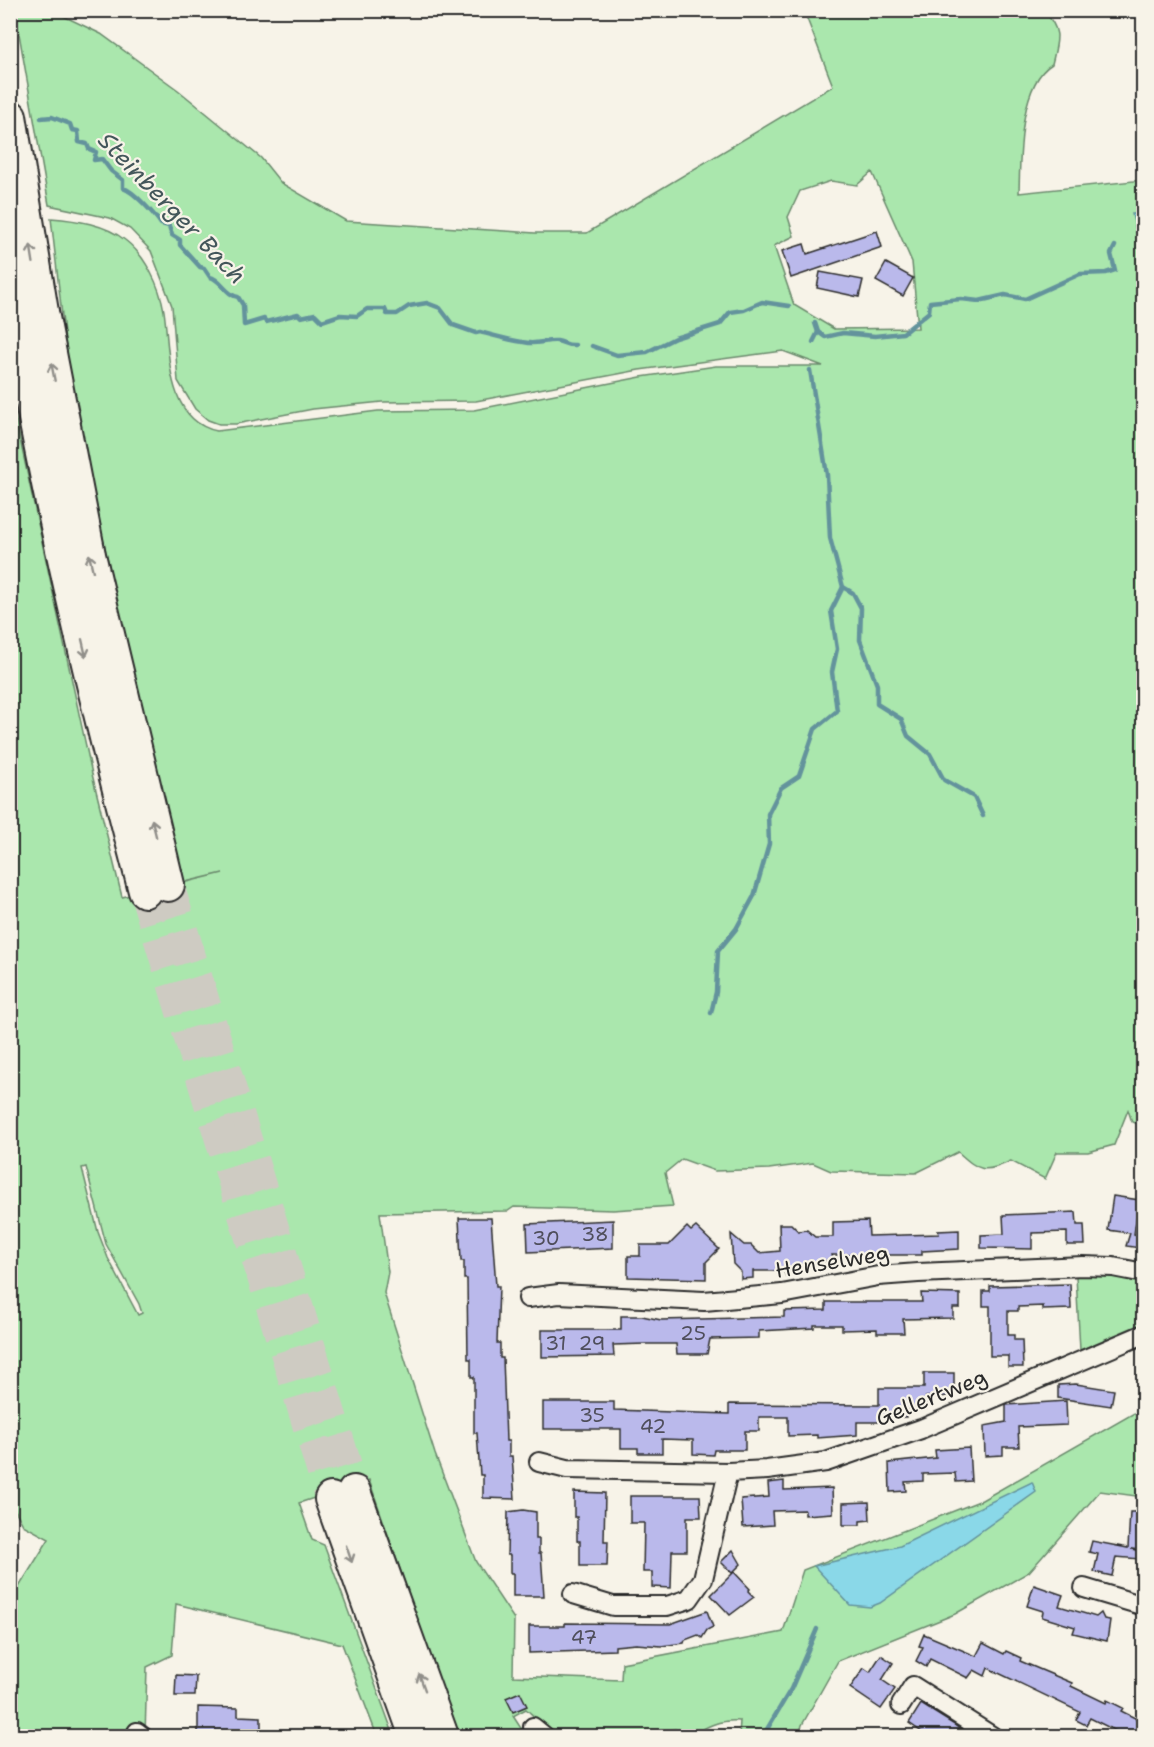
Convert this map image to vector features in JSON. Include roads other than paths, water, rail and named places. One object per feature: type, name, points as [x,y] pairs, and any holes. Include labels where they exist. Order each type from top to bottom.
[{"type":"highway","points":[[10,116],[29,314],[64,559],[108,751],[157,888]]},
{"type":"highway","points":[[10,277],[29,314]]},
{"type":"highway","points":[[416,1737],[342,1495],[442,1737]]},
{"type":"street","name":"Henselweg","points":[[528,1298],[559,1294],[704,1301],[782,1294],[878,1276],[918,1273],[1113,1266],[1143,1273]]},
{"type":"street","name":"Gellertweg","points":[[539,1462],[567,1469],[728,1472],[767,1470],[826,1462],[876,1446],[1143,1334]]},
{"type":"street","points":[[573,1594],[613,1606],[667,1606],[689,1599],[703,1579],[728,1472]]},
{"type":"street","points":[[1084,1588],[1143,1606]]},
{"type":"street","points":[[901,1705],[914,1686],[992,1737]]},
{"type":"water","points":[[1132,214],[1143,214],[1143,258]]},
{"type":"water","points":[[1032,1482],[1036,1492],[880,1603],[870,1607],[850,1605],[814,1566],[900,1546]]},
{"type":"waterway","name":"Steinberger Bach","points":[[41,118],[52,117],[70,124],[72,130],[78,131],[79,142],[87,144],[89,149],[96,152],[94,160],[102,159],[111,171],[123,180],[123,188],[138,198],[161,224],[169,226],[172,235],[180,240],[180,245],[200,267],[204,268],[210,277],[230,293],[238,297],[243,305],[244,325],[264,319],[266,322],[298,314],[301,317],[315,314],[322,321],[340,315],[357,316],[367,309],[385,309],[387,314],[397,314],[409,306],[427,303],[440,308],[453,325],[476,333],[529,343],[554,341],[575,345]]},
{"type":"waterway","name":"Steinberger Bach","points":[[815,323],[818,332],[825,337],[843,333],[875,336],[903,333],[929,312],[930,302],[961,299],[979,301],[1005,295],[1025,299],[1080,274],[1106,273],[1115,270],[1111,254],[1115,246]]},
{"type":"waterway","name":"Steinberger Bach","points":[[592,346],[617,355],[647,352],[675,338],[720,324],[730,312],[744,310],[762,302],[789,306]]},
{"type":"waterway","points":[[813,342],[818,332]]},
{"type":"waterway","points":[[711,1013],[716,992],[718,951],[736,929],[754,896],[769,844],[768,814],[781,788],[799,776],[815,729],[837,711],[832,672],[837,649],[831,611],[843,587],[830,538],[827,475],[810,370]]},
{"type":"waterway","points":[[843,587],[853,593],[861,608],[860,640],[877,685],[877,704],[901,719],[908,736],[930,754],[944,780],[974,797],[983,816]]},
{"type":"waterway","points":[[763,1736],[791,1689],[817,1629]]},
{"type":"tunnel","points":[[168,885],[354,1492]]},
{"type":"tunnel","points":[[145,891],[331,1499]]}]
